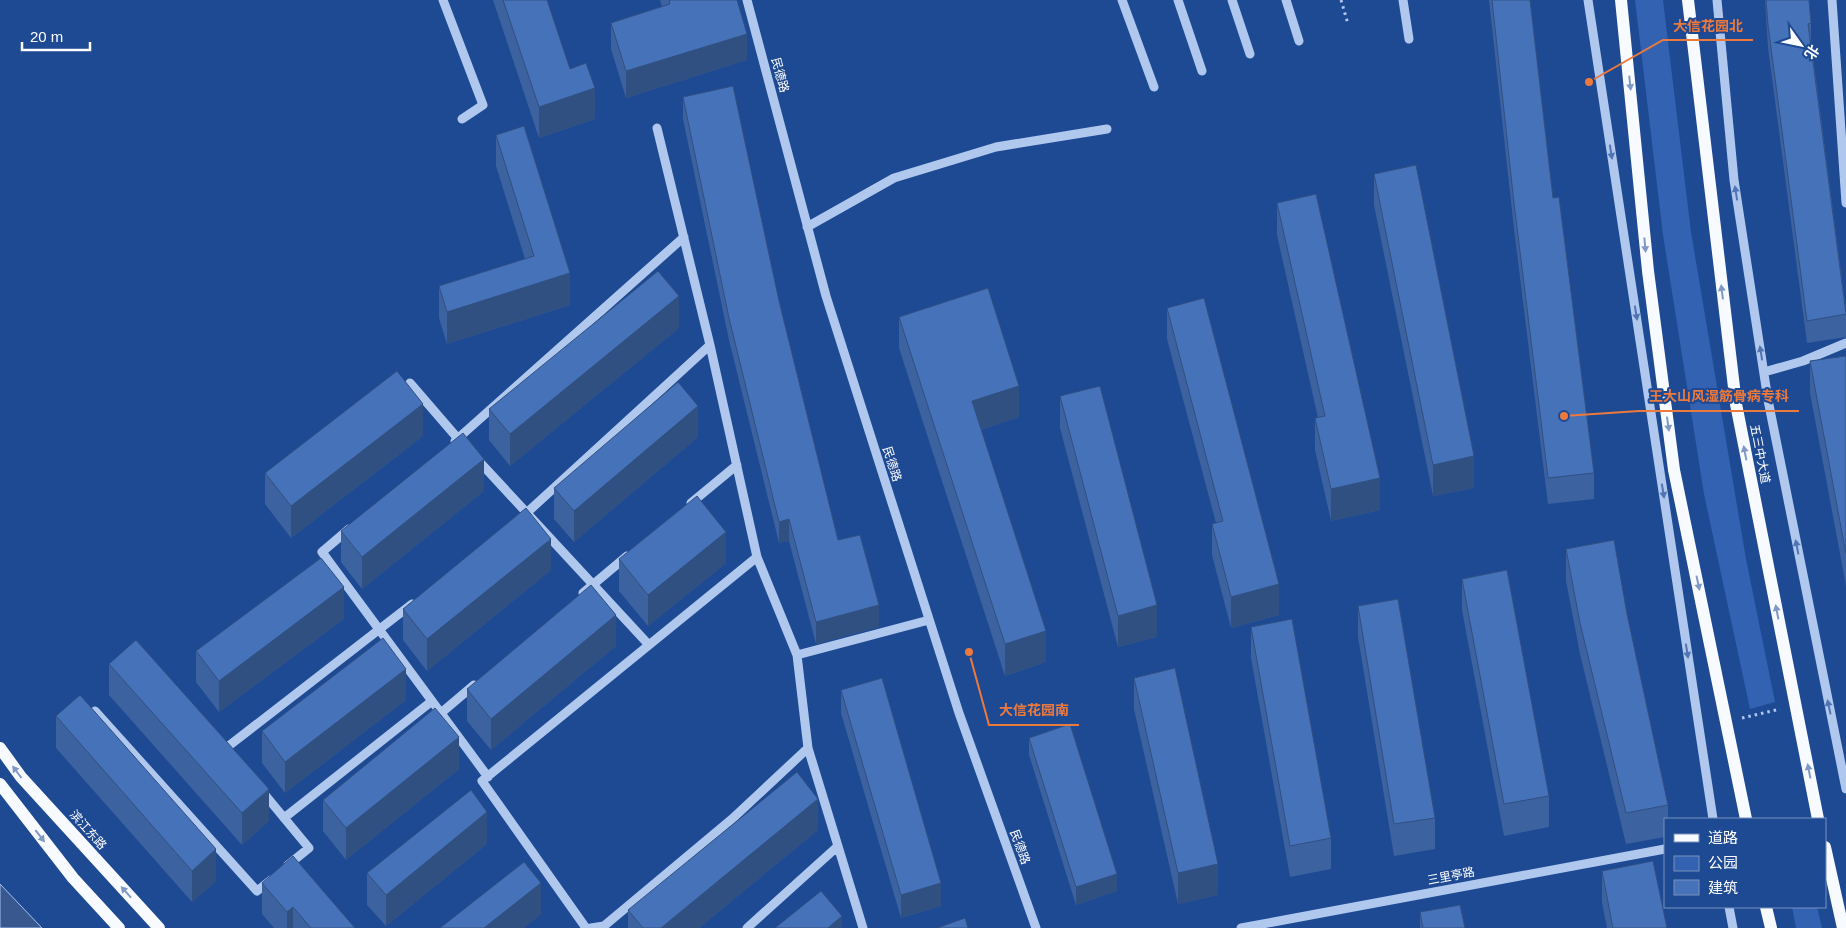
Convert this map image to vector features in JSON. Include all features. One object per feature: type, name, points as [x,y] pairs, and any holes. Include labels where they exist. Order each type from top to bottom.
[{"type":"main road","points":[[1622,0],[1648,271],[1674,470],[1746,818]]},
{"type":"main road","name":"五三中大道","points":[[1688,0],[1736,404],[1818,818]]},
{"type":"main road","name":"滨江东路","points":[[0,748],[21,777],[159,928]]},
{"type":"main road","points":[[0,784],[73,878],[119,928]]},
{"type":"main road","points":[[1826,852],[1843,928]]},
{"type":"main road","points":[[1766,908],[1771,928]]},
{"type":"street","points":[[443,0],[483,105],[462,119]]},
{"type":"street","name":"民德路","points":[[747,0],[826,296],[959,713],[1036,928]]},
{"type":"street","points":[[1122,0],[1154,88]]},
{"type":"street","points":[[1178,0],[1202,70]]},
{"type":"street","points":[[1232,0],[1250,54]]},
{"type":"street","points":[[1286,0],[1299,41]]},
{"type":"street","points":[[1403,0],[1409,39]]},
{"type":"street","points":[[1588,0],[1713,818]]},
{"type":"street","points":[[1717,0],[1734,180],[1764,372],[1846,789]]},
{"type":"street","points":[[1832,0],[1846,203]]},
{"type":"street","points":[[657,128],[710,345],[757,557],[797,655],[808,748],[863,928]]},
{"type":"street","points":[[807,228],[894,178],[996,147],[1106,128]]},
{"type":"street","points":[[450,445],[464,445],[684,237]]},
{"type":"street","points":[[1764,372],[1803,361],[1846,343]]},
{"type":"street","points":[[514,524],[710,345]]},
{"type":"street","points":[[410,383],[464,445],[529,512],[649,645]]},
{"type":"street","points":[[684,509],[737,465]]},
{"type":"street","points":[[359,521],[322,552],[488,776]]},
{"type":"street","points":[[572,603],[632,553]]},
{"type":"street","points":[[586,928],[482,782],[757,557]]},
{"type":"street","points":[[220,741],[229,752],[416,600]]},
{"type":"street","points":[[797,655],[929,620]]},
{"type":"street","points":[[441,713],[485,676]]},
{"type":"street","points":[[284,818],[432,700]]},
{"type":"street","points":[[95,711],[257,891],[309,848],[255,782]]},
{"type":"street","points":[[591,928],[604,926],[732,819],[808,748]]},
{"type":"street","points":[[747,928],[838,846]]},
{"type":"street","name":"三里亭路","points":[[1241,928],[1664,849]]},
{"type":"street","points":[[1729,908],[1733,928]]},
{"type":"path","points":[[1341,0],[1348,24]]},
{"type":"path","points":[[1726,722],[1796,705]]},
{"type":"green space","points":[[1635,0],[1663,0],[1691,232],[1746,559],[1775,702],[1750,709],[1704,494],[1663,235]]},
{"type":"green space","points":[[1792,908],[1817,908],[1822,928],[1796,928]]},
{"type":"shaded area","points":[[0,884],[42,928],[0,928]]},
{"type":"building","points":[[503,0],[547,0],[570,69],[586,63],[595,88],[539,107]]},
{"type":"building","points":[[669,0],[737,0],[747,34],[626,71],[611,23],[670,4]]},
{"type":"building","points":[[1492,0],[1530,0],[1553,198],[1559,197],[1594,473],[1548,478],[1514,203]]},
{"type":"building","points":[[1766,0],[1809,0],[1811,23],[1808,24],[1846,314],[1807,321]]},
{"type":"building","points":[[733,86],[779,301],[838,540],[860,535],[879,605],[816,622],[789,519],[779,522],[729,318],[683,97]]},
{"type":"building","points":[[524,126],[570,273],[447,312],[439,286],[534,256],[496,135]]},
{"type":"building","points":[[1416,165],[1474,456],[1433,465],[1374,174]]},
{"type":"building","points":[[1316,194],[1380,478],[1331,489],[1315,418],[1325,416],[1277,203]]},
{"type":"building","points":[[658,271],[679,296],[510,434],[489,409]]},
{"type":"building","points":[[988,288],[1019,386],[972,401],[1046,631],[1005,644],[899,317]]},
{"type":"building","points":[[1204,298],[1279,584],[1231,597],[1212,524],[1223,521],[1167,308]]},
{"type":"building","points":[[1846,356],[1846,554],[1810,361]]},
{"type":"building","points":[[397,371],[423,404],[291,506],[265,473]]},
{"type":"building","points":[[678,382],[698,406],[574,511],[554,488]]},
{"type":"building","points":[[1100,386],[1157,605],[1118,616],[1060,396]]},
{"type":"building","points":[[463,433],[484,459],[362,557],[341,531]]},
{"type":"building","points":[[697,496],[726,532],[648,595],[619,559]]},
{"type":"building","points":[[526,508],[551,539],[427,639],[403,609]]},
{"type":"building","points":[[1614,540],[1627,614],[1668,805],[1626,813],[1580,623],[1566,549]]},
{"type":"building","points":[[321,558],[344,587],[219,681],[196,651]]},
{"type":"building","points":[[1507,570],[1549,796],[1504,804],[1462,579]]},
{"type":"building","points":[[591,585],[616,615],[491,719],[467,689]]},
{"type":"building","points":[[1398,599],[1435,818],[1394,824],[1358,606]]},
{"type":"building","points":[[1292,619],[1331,838],[1290,846],[1251,627]]},
{"type":"building","points":[[383,638],[406,669],[285,762],[262,731]]},
{"type":"building","points":[[136,640],[269,789],[242,813],[109,664]]},
{"type":"building","points":[[1175,668],[1218,864],[1178,873],[1134,678]]},
{"type":"building","points":[[882,678],[941,883],[901,895],[841,690]]},
{"type":"building","points":[[80,695],[216,849],[192,871],[56,716]]},
{"type":"building","points":[[435,708],[459,737],[346,828],[323,800]]},
{"type":"building","points":[[1070,724],[1117,874],[1076,887],[1029,738]]},
{"type":"building","points":[[797,772],[818,799],[661,928],[643,928],[628,910]]},
{"type":"building","points":[[471,790],[487,812],[386,895],[367,873]]},
{"type":"building","points":[[293,856],[355,928],[311,928],[293,907],[287,912],[262,883]]},
{"type":"building","points":[[1653,861],[1667,928],[1613,928],[1602,871]]},
{"type":"building","points":[[524,862],[541,883],[484,928],[440,928]]},
{"type":"building","points":[[821,891],[842,916],[828,928],[775,928]]},
{"type":"building","points":[[1460,905],[1465,928],[1423,928],[1420,912]]},
{"type":"building","points":[[965,918],[968,928],[937,928]]},
{"type":"place","name":"大信花园北","points":[[1589,82]]},
{"type":"place","name":"王大山风湿筋骨病专科","points":[[1564,416]]},
{"type":"place","name":"大信花园南","points":[[969,652]]}]
